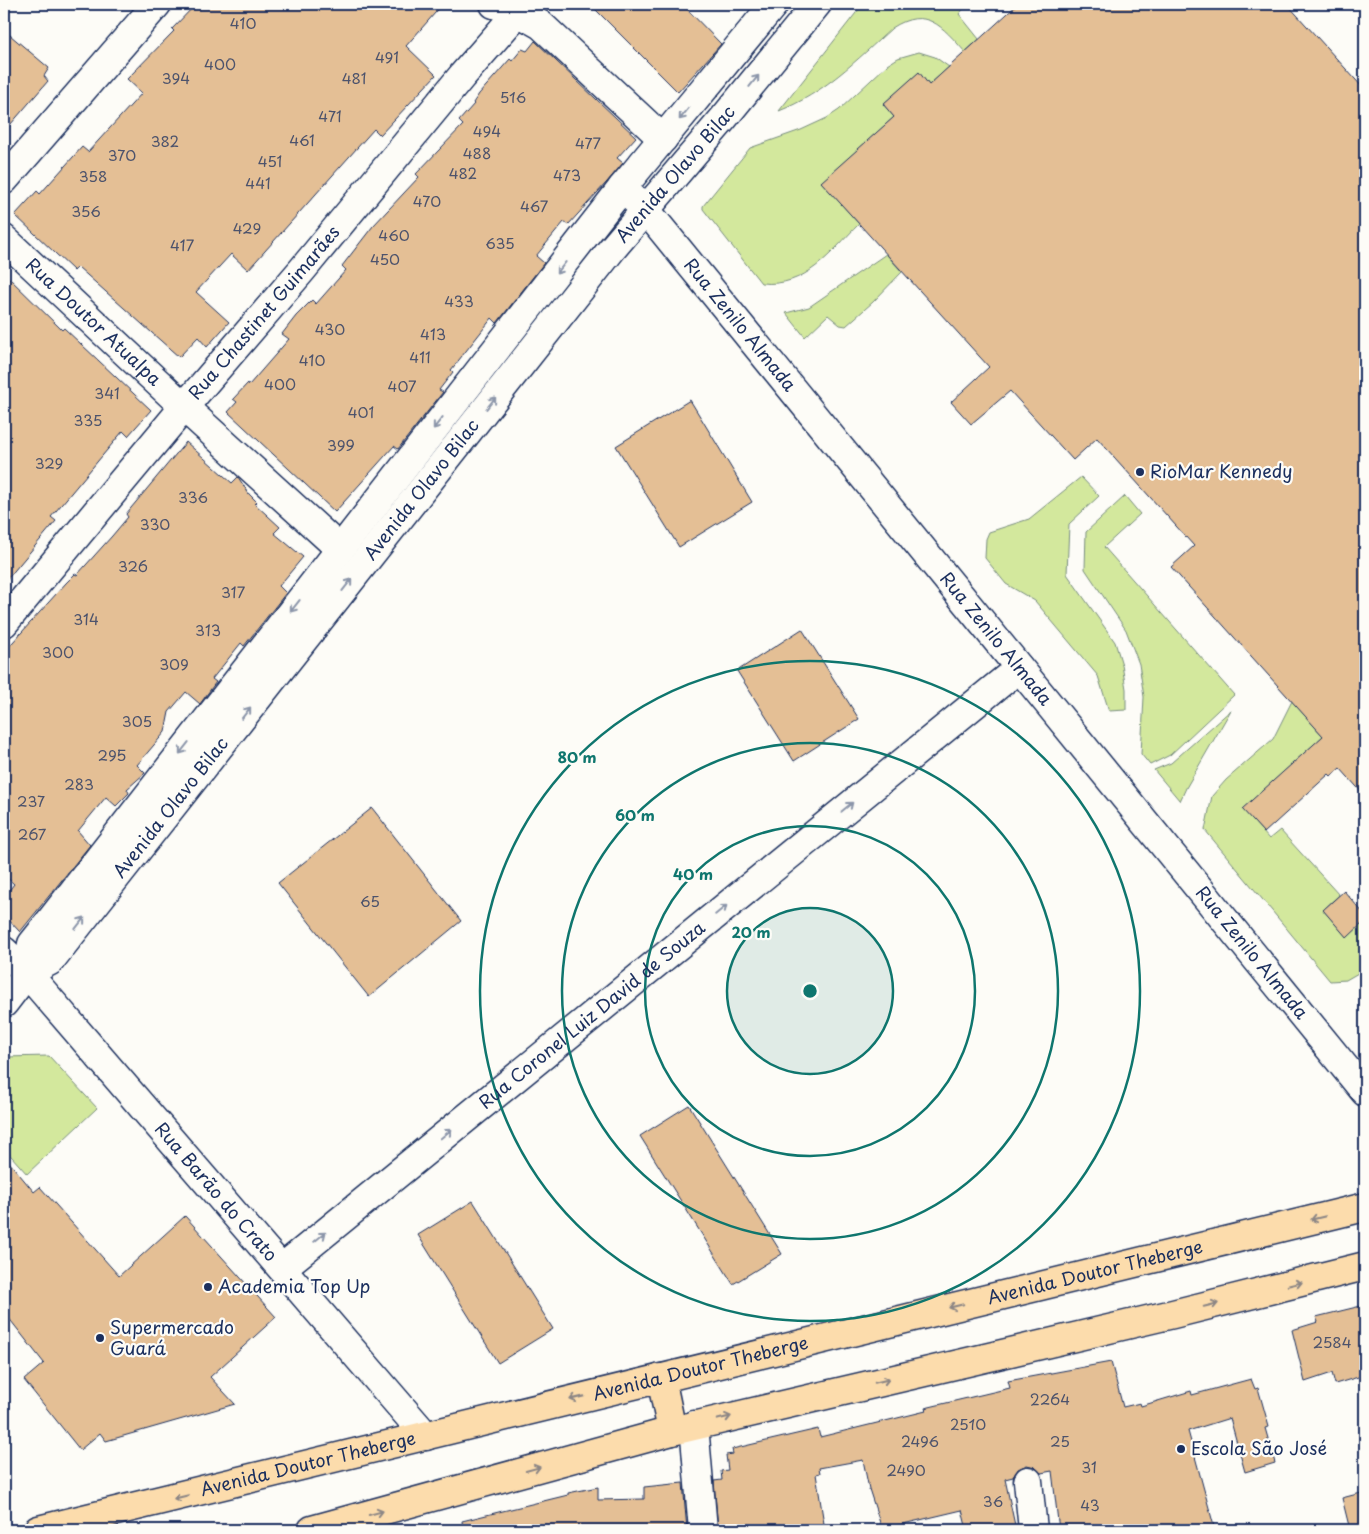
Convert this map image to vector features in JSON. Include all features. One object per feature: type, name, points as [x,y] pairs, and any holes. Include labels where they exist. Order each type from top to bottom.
[{"type":"main road","name":"Avenida Doutor Theberge","points":[[38,1530],[1365,1207]]},
{"type":"main road","points":[[312,1530],[683,1428],[1174,1314],[1365,1266]]},
{"type":"main road","points":[[661,1378],[683,1428]]},
{"type":"street","points":[[4,180],[157,4]]},
{"type":"street","name":"Avenida Olavo Bilac","points":[[27,973],[32,944],[622,188],[774,4]]},
{"type":"street","name":"Avenida Olavo Bilac","points":[[4,1003],[27,973],[50,961],[612,249],[723,119],[817,4]]},
{"type":"street","points":[[512,7],[541,25],[663,139]]},
{"type":"street","name":"Rua Chastinet Guimarães","points":[[4,623],[184,407],[302,270],[462,76],[512,7]]},
{"type":"street","points":[[723,119],[714,110],[715,104],[748,36]]},
{"type":"street","name":"Rua Zenilo Almada","points":[[622,188],[646,210],[1365,1092]]},
{"type":"street","name":"Rua Doutor Atualpa","points":[[4,238],[184,407],[340,548]]},
{"type":"street","name":"Rua Coronel Luiz David de Souza","points":[[282,1268],[1018,668]]},
{"type":"street","name":"Rua Barão do Crato","points":[[4,951],[27,973],[426,1436]]},
{"type":"street","points":[[683,1428],[703,1530]]},
{"type":"street","points":[[1028,1481],[1033,1530]]},
{"type":"green space","points":[[863,4],[968,4],[959,14],[979,39],[965,52],[949,34],[933,22],[915,19],[904,22],[892,28],[825,86],[779,111]]},
{"type":"green space","points":[[919,52],[935,57],[949,67],[929,85],[919,73],[883,104],[894,117],[822,182],[859,224],[827,257],[804,274],[791,280],[777,283],[761,283],[703,209],[703,206],[750,148],[801,130],[827,118],[839,110],[887,65],[898,58]]},
{"type":"green space","points":[[886,254],[902,272],[846,326],[840,325],[828,315],[805,337],[786,313],[809,307]]},
{"type":"green space","points":[[1081,477],[1099,496],[1069,524],[1067,574],[1115,642],[1122,665],[1126,689],[1126,710],[1109,711],[1098,676],[1035,601],[1006,584],[985,558],[986,539],[989,532],[1029,519]]},
{"type":"green space","points":[[1125,496],[1140,514],[1104,547],[1234,695],[1170,755],[1150,765],[1141,754],[1144,697],[1139,664],[1126,630],[1085,569],[1086,532]]},
{"type":"green space","points":[[1292,701],[1323,736],[1243,809],[1269,839],[1280,830],[1339,895],[1323,910],[1347,937],[1365,921],[1365,969],[1346,980],[1330,981],[1205,830],[1212,796],[1226,780],[1273,739]]},
{"type":"green space","points":[[1231,710],[1180,801],[1154,770],[1171,763]]},
{"type":"green space","points":[[49,1056],[97,1108],[27,1174],[4,1148],[4,1057]]},
{"type":"building","points":[[196,4],[443,4],[406,46],[436,75],[380,135],[374,129],[248,270],[231,254],[196,292],[229,322],[207,347],[198,337],[179,357],[78,267],[74,271],[15,215],[37,191],[40,194],[82,147],[88,152],[142,93],[127,79],[174,31],[172,29]]},
{"type":"building","points":[[590,4],[682,4],[721,44],[678,92]]},
{"type":"building","name":"RioMar Kennedy","points":[[1018,4],[1287,4],[1365,90],[1365,796],[1340,768],[1331,776],[1329,774],[1264,833],[1242,809],[1323,736],[1171,567],[1194,546],[1097,438],[1073,460],[1010,391],[971,424],[951,402],[989,367],[821,182],[894,117],[883,104],[919,72],[929,85]]},
{"type":"building","points":[[4,30],[49,68],[44,76],[48,81],[4,132]]},
{"type":"building","points":[[535,41],[636,137],[617,158],[623,163],[568,225],[564,222],[536,256],[544,263],[497,323],[492,318],[451,370],[453,372],[439,390],[443,392],[398,449],[394,446],[335,512],[228,412],[237,402],[233,399],[248,383],[249,385],[289,339],[282,334],[296,316],[312,300],[316,304],[346,270],[342,266],[373,226],[419,177],[416,174],[463,125],[459,121],[474,104],[479,94],[510,59],[512,61],[522,49],[527,51]]},
{"type":"building","points":[[4,273],[62,330],[64,328],[151,410],[128,436],[123,431],[51,517],[56,521],[4,583]]},
{"type":"building","points":[[690,400],[752,502],[679,547],[616,446]]},
{"type":"building","points":[[186,442],[232,483],[238,477],[249,494],[257,502],[255,504],[280,527],[274,533],[303,557],[279,586],[286,593],[244,646],[241,643],[212,679],[216,682],[200,704],[186,692],[169,712],[165,732],[137,765],[145,773],[127,789],[129,793],[116,806],[106,797],[78,831],[90,845],[20,932],[4,915],[4,897],[14,884],[4,875],[4,652],[66,583],[75,574],[77,575],[112,536],[128,517],[126,514]]},
{"type":"building","points":[[802,629],[859,719],[794,761],[737,671]]},
{"type":"building","points":[[372,808],[461,921],[369,997],[278,883]]},
{"type":"building","points":[[1344,891],[1365,915],[1365,921],[1347,938],[1323,910]]},
{"type":"building","points":[[689,1105],[782,1254],[733,1284],[640,1136]]},
{"type":"building","name":"Supermercado Guará","points":[[4,1156],[34,1192],[40,1187],[119,1276],[185,1216],[276,1317],[210,1377],[235,1404],[106,1441],[100,1433],[80,1450],[24,1380],[44,1363],[4,1312]]},
{"type":"building","points":[[473,1201],[553,1329],[498,1363],[418,1235]]},
{"type":"building","points":[[1365,1305],[1365,1375],[1335,1384],[1332,1373],[1305,1382],[1292,1330],[1318,1322],[1316,1317]]},
{"type":"building","points":[[1111,1362],[1123,1407],[1140,1403],[1141,1406],[1191,1391],[1192,1395],[1251,1379],[1255,1389],[1258,1388],[1269,1427],[1265,1428],[1275,1463],[1245,1472],[1230,1418],[1188,1431],[1215,1530],[1059,1530],[1052,1471],[1041,1473],[1035,1467],[1027,1465],[1018,1469],[1013,1477],[1005,1479],[1016,1530],[967,1530],[962,1510],[882,1529],[869,1489],[863,1460],[819,1468],[820,1473],[816,1474],[825,1530],[718,1530],[714,1481],[722,1480],[721,1471],[728,1470],[726,1455],[733,1454],[732,1449],[818,1429],[820,1437],[926,1411],[925,1408],[1010,1388],[1008,1381]]},
{"type":"building","points":[[683,1483],[687,1530],[463,1530],[462,1521],[568,1495],[568,1493],[598,1487],[598,1500],[644,1499],[644,1487]]},
{"type":"building","points":[[1365,1492],[1365,1530],[1350,1530],[1342,1498]]},
{"type":"place","name":"RioMar Kennedy","points":[[1140,472]]},
{"type":"place","name":"Academia Top Up","points":[[208,1287]]},
{"type":"place","name":"Supermercado Guará","points":[[100,1338]]},
{"type":"place","name":"Escola São José","points":[[1181,1449]]}]
